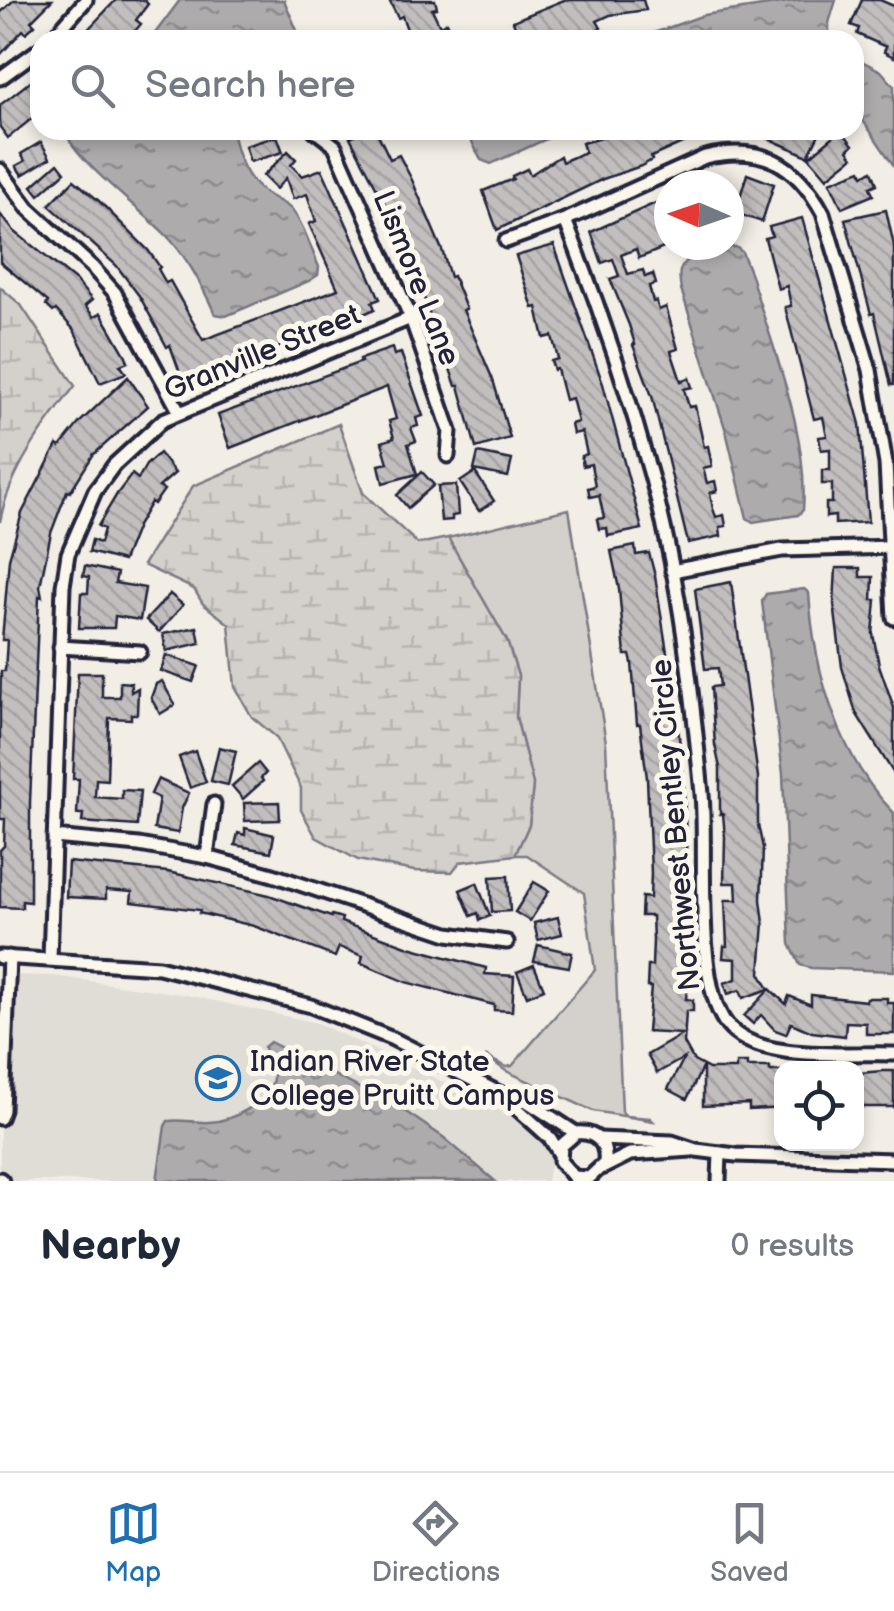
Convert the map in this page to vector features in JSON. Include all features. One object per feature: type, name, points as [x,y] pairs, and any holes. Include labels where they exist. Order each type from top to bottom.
[{"type":"street","points":[[60,30],[86,0]]},
{"type":"street","points":[[0,78],[30,57]]},
{"type":"street","name":"Lismore Lane","points":[[327,140],[335,146],[411,318],[450,430],[448,456]]},
{"type":"street","points":[[506,241],[565,220],[705,156],[728,152],[754,154],[782,163],[800,177],[823,213],[870,370],[886,464],[894,618]]},
{"type":"street","points":[[0,170],[28,208],[92,266],[115,293],[179,411]]},
{"type":"street","name":"Northwest Bentley Circle","points":[[565,220],[602,315],[648,463],[672,571],[692,692],[705,824],[710,992],[728,1026],[750,1041],[780,1051],[894,1054]]},
{"type":"street","name":"Granville Street","points":[[50,959],[60,647],[68,554],[95,491],[137,442],[179,411],[411,318]]},
{"type":"street","points":[[672,571],[782,550],[892,547]]},
{"type":"street","points":[[60,647],[140,652]]},
{"type":"street","points":[[207,857],[214,804]]},
{"type":"street","points":[[54,837],[139,845],[207,857],[274,875],[448,934],[507,942]]},
{"type":"street","points":[[0,1118],[4,957],[50,959],[159,967],[311,1006],[393,1039],[501,1094],[550,1138],[559,1153],[562,1174],[574,1177],[588,1179],[630,1154],[696,1150],[894,1160]]},
{"type":"street","points":[[715,1037],[728,1026]]},
{"type":"street","points":[[501,1094],[520,1096],[576,1133]]},
{"type":"street","points":[[559,1153],[566,1139],[587,1132],[598,1139],[606,1155],[601,1170]]},
{"type":"street","points":[[598,1139],[646,1138],[696,1150]]},
{"type":"street","points":[[718,1181],[720,1153]]},
{"type":"shaded area","name":"Indian River State College Pruitt Campus","points":[[0,975],[53,976],[182,994],[317,1023],[555,1134],[547,1181],[0,1181]]},
{"type":"green space","points":[[0,287],[21,305],[75,386],[20,467],[0,522]]},
{"type":"green space","points":[[339,424],[363,493],[418,544],[448,538],[507,641],[518,676],[516,717],[533,784],[529,825],[515,855],[460,862],[452,872],[414,871],[358,860],[316,837],[301,810],[301,788],[276,737],[252,717],[235,687],[229,624],[203,604],[194,589],[143,565],[193,486]]},
{"type":"green space","points":[[569,509],[606,743],[622,1112],[653,1121],[593,1111],[506,1071],[485,1056],[506,1067],[512,1066],[595,970],[584,893],[527,855],[515,855],[529,825],[533,784],[516,717],[518,676],[507,641],[448,538]]},
{"type":"water","points":[[180,0],[284,0],[297,30],[158,30]]},
{"type":"water","points":[[801,0],[836,0],[829,30],[662,30],[704,15]]},
{"type":"water","points":[[864,62],[881,71],[894,86],[894,166],[864,122]]},
{"type":"water","points":[[235,140],[252,180],[291,209],[300,222],[319,267],[318,275],[226,316],[215,314],[194,272],[174,244],[70,142]]},
{"type":"water","points":[[471,140],[544,140],[491,164],[481,160]]},
{"type":"water","points":[[744,257],[795,420],[803,480],[803,510],[798,515],[753,522],[747,518],[726,431],[681,289],[683,265],[688,260]]},
{"type":"water","points":[[804,589],[809,593],[817,652],[832,711],[858,766],[894,813],[894,971],[811,968],[800,965],[790,944],[783,774],[762,601],[766,594]]},
{"type":"water","points":[[270,1042],[406,1112],[495,1181],[157,1181],[168,1121],[218,1121],[249,1109],[265,1095],[273,1078],[264,1047]]},
{"type":"building","points":[[14,0],[52,0],[31,21],[35,25],[26,33],[23,30],[0,55],[0,13]]},
{"type":"building","points":[[116,0],[144,0],[148,4],[136,20],[141,24],[136,30],[88,30]]},
{"type":"building","points":[[389,0],[435,0],[437,8],[432,9],[440,26],[447,22],[451,30],[407,30],[402,16],[398,18]]},
{"type":"building","points":[[564,0],[643,0],[646,10],[610,15],[597,21],[601,28],[596,30],[479,30],[516,29],[513,21]]},
{"type":"building","points":[[862,0],[880,0],[894,6],[894,57],[884,52],[886,47],[864,37],[864,30],[851,25]]},
{"type":"building","points":[[30,82],[30,120],[8,138],[0,127],[0,105]]},
{"type":"building","points":[[278,140],[283,152],[250,162],[245,146]]},
{"type":"building","points":[[352,140],[381,140],[390,159],[399,155],[466,309],[463,310],[493,380],[510,438],[476,448],[459,386],[440,346],[413,264],[410,265],[385,204]]},
{"type":"building","points":[[693,140],[497,230],[483,191],[527,169],[530,175],[560,156],[562,162],[585,152],[582,143]]},
{"type":"building","points":[[772,140],[816,140],[808,156]]},
{"type":"building","points":[[829,140],[849,140],[853,145],[848,150],[853,157],[827,178],[809,157]]},
{"type":"building","points":[[41,142],[50,158],[22,175],[16,166],[25,161],[21,154]]},
{"type":"building","points":[[288,151],[296,159],[291,165],[302,176],[322,169],[380,299],[372,302],[375,309],[184,384],[170,345],[167,347],[140,297],[116,265],[49,205],[74,180],[99,201],[148,250],[203,340],[338,289],[309,224],[316,221],[307,194],[293,199],[286,178],[276,189],[263,176]]},
{"type":"building","points":[[58,163],[65,172],[39,195],[32,186]]},
{"type":"building","points":[[861,170],[863,175],[872,171],[877,184],[870,187],[873,195],[842,208],[830,182]]},
{"type":"building","points":[[747,174],[774,184],[762,222],[744,216]]},
{"type":"building","points":[[654,204],[654,252],[639,258],[636,249],[621,255],[628,274],[643,270],[645,277],[653,274],[656,284],[649,286],[653,302],[659,310],[666,307],[678,349],[671,351],[681,381],[689,378],[692,387],[684,389],[689,407],[695,406],[704,447],[708,446],[712,466],[703,468],[707,483],[715,481],[717,491],[710,493],[716,517],[724,515],[726,526],[720,527],[721,536],[688,543],[652,396],[610,279],[619,276],[613,259],[602,263],[591,232]]},
{"type":"building","points":[[886,210],[894,246],[894,385],[845,219]]},
{"type":"building","points":[[0,214],[92,300],[85,306],[94,317],[101,313],[126,356],[128,362],[120,365],[126,373],[100,383],[74,330],[46,305],[48,302],[0,262]]},
{"type":"building","points":[[802,218],[860,424],[868,522],[835,524],[835,516],[826,517],[826,503],[832,503],[832,484],[822,484],[822,470],[830,470],[830,449],[821,450],[819,437],[827,436],[823,417],[814,419],[785,307],[791,306],[787,286],[778,289],[765,238],[772,236],[769,227]]},
{"type":"building","points":[[554,245],[603,384],[642,529],[608,536],[607,528],[599,529],[597,519],[604,518],[599,495],[590,497],[588,488],[595,486],[591,464],[583,466],[581,456],[587,454],[582,432],[573,434],[571,424],[578,422],[572,398],[565,400],[551,361],[558,359],[552,336],[544,338],[537,307],[533,308],[516,256]]},
{"type":"building","points":[[392,348],[394,355],[401,353],[423,416],[416,418],[418,426],[411,428],[416,441],[408,444],[417,474],[383,483],[379,465],[388,463],[382,442],[394,438],[389,421],[396,419],[387,387],[230,448],[218,415]]},
{"type":"building","points":[[128,377],[148,406],[93,455],[70,492],[67,491],[51,533],[40,586],[42,597],[39,596],[30,902],[22,901],[22,908],[0,907],[0,850],[4,846],[5,819],[0,819],[1,671],[5,671],[7,640],[2,640],[9,559],[22,513],[57,445],[60,447],[80,422]]},
{"type":"building","points":[[159,453],[175,473],[159,487],[164,490],[154,504],[151,502],[137,526],[123,561],[89,552],[92,540],[100,543],[104,529],[98,526],[117,494],[132,474],[138,479]]},
{"type":"building","points":[[478,453],[512,460],[508,477],[474,470]]},
{"type":"building","points":[[422,472],[434,485],[408,508],[397,495]]},
{"type":"building","points":[[475,472],[494,501],[479,511],[460,482]]},
{"type":"building","points":[[456,485],[458,515],[441,521],[438,486]]},
{"type":"building","points":[[635,546],[636,555],[649,553],[677,716],[684,787],[690,952],[686,999],[693,1000],[693,1011],[686,1011],[684,1043],[694,1061],[709,1069],[736,1069],[736,1063],[770,1067],[774,1071],[774,1108],[749,1110],[749,1104],[703,1106],[703,1066],[687,1099],[668,1089],[684,1058],[657,1073],[647,1055],[683,1034],[647,1032],[652,916],[641,916],[642,897],[650,898],[647,778],[632,663],[630,655],[625,655],[611,551]]},
{"type":"building","points":[[85,566],[117,573],[115,583],[145,588],[140,620],[115,616],[114,628],[79,628],[81,593],[88,593],[89,577],[83,576]]},
{"type":"building","points":[[836,568],[860,568],[860,577],[873,577],[873,634],[894,708],[894,774],[856,713],[842,667],[834,604]]},
{"type":"building","points":[[731,582],[758,777],[764,923],[760,973],[769,989],[743,998],[740,990],[728,994],[724,983],[736,979],[736,959],[723,958],[727,946],[725,900],[737,900],[736,883],[724,883],[725,837],[711,687],[720,686],[718,668],[705,669],[695,589]]},
{"type":"building","points":[[170,594],[183,605],[159,632],[146,620]]},
{"type":"building","points":[[197,627],[200,643],[166,651],[163,634]]},
{"type":"building","points":[[166,655],[199,666],[193,682],[161,671]]},
{"type":"building","points":[[78,673],[102,673],[102,697],[120,697],[120,682],[131,683],[131,692],[138,688],[137,714],[131,714],[131,719],[109,718],[107,780],[96,779],[95,797],[122,799],[122,790],[140,791],[137,826],[82,822],[83,814],[77,814],[79,779],[73,779]]},
{"type":"building","points":[[162,681],[175,705],[160,714],[151,698],[156,684]]},
{"type":"building","points":[[219,747],[236,751],[228,785],[211,781]]},
{"type":"building","points":[[195,751],[206,782],[190,788],[179,757]]},
{"type":"building","points":[[258,763],[266,773],[263,781],[243,799],[232,786]]},
{"type":"building","points":[[158,779],[189,793],[178,833],[154,829],[159,798],[151,794]]},
{"type":"building","points":[[279,802],[280,820],[245,821],[244,803]]},
{"type":"building","points":[[245,828],[274,835],[271,852],[235,845],[238,833],[245,835]]},
{"type":"building","points":[[68,862],[168,872],[269,895],[342,918],[341,922],[409,947],[486,968],[485,974],[514,976],[512,1011],[494,1010],[494,1005],[406,982],[361,963],[363,956],[339,947],[335,957],[254,926],[199,913],[200,910],[131,902],[132,892],[106,890],[106,899],[66,897]]},
{"type":"building","points":[[508,876],[510,911],[492,912],[490,877]]},
{"type":"building","points":[[534,882],[549,891],[530,921],[515,912]]},
{"type":"building","points":[[477,883],[490,916],[480,920],[478,913],[471,916],[460,890]]},
{"type":"building","points":[[558,917],[562,934],[538,940],[534,923]]},
{"type":"building","points":[[538,945],[572,953],[569,967],[534,961]]},
{"type":"building","points":[[534,965],[544,989],[527,996],[517,972]]},
{"type":"building","points":[[770,989],[786,1004],[789,996],[811,1005],[811,995],[866,1001],[887,998],[887,1003],[894,1003],[894,1034],[866,1034],[866,1023],[846,1022],[845,1036],[812,1032],[791,1023],[786,1034],[775,1030],[761,1015],[753,1024],[744,1016]]},
{"type":"building","points":[[894,1071],[894,1107],[864,1107],[864,1073]]},
{"type":"place","name":"Indian River State College Pruitt Campus","points":[[218,1078]]}]
